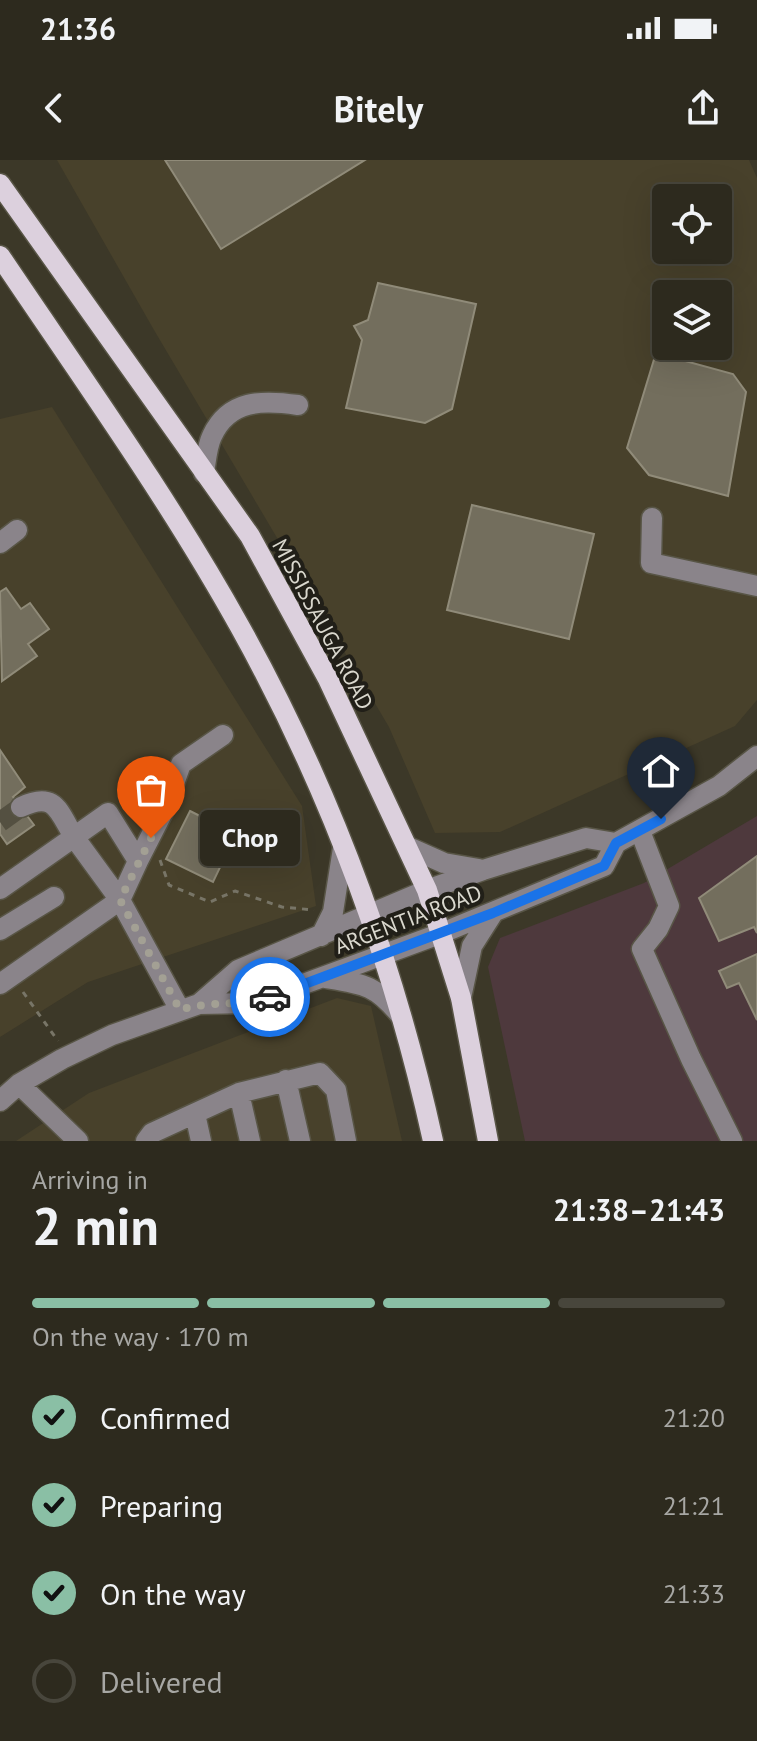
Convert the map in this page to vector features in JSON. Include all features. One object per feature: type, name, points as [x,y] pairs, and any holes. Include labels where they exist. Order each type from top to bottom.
[{"type":"main road","name":"MISSISSAUGA ROAD","points":[[0,184],[250,536],[328,679],[408,847],[442,933],[461,998],[488,1141]]},
{"type":"main road","points":[[0,256],[123,438],[241,628],[306,761],[343,848],[383,955],[416,1061],[433,1141]]},
{"type":"street","points":[[204,473],[211,437],[229,412],[265,401],[298,405]]},
{"type":"street","points":[[652,518],[651,563],[757,586]]},
{"type":"street","points":[[0,543],[17,530]]},
{"type":"street","points":[[6,980],[120,900],[151,838],[181,764],[223,735]]},
{"type":"street","name":"ARGENTIA ROAD","points":[[0,1101],[19,1084],[112,1035],[190,1007],[252,1003],[442,933],[604,866],[616,843],[719,786],[757,756]]},
{"type":"street","points":[[21,807],[37,799],[54,804],[190,1007]]},
{"type":"street","points":[[0,889],[108,813],[138,861]]},
{"type":"street","points":[[640,831],[669,906],[658,929],[642,949],[732,1141]]},
{"type":"street","name":"ARGENTIA ROAD","points":[[190,1007],[238,970],[427,890],[586,838],[616,843]]},
{"type":"street","points":[[408,847],[444,863],[483,870]]},
{"type":"street","points":[[321,936],[333,912],[343,848]]},
{"type":"street","points":[[0,930],[54,897]]},
{"type":"street","points":[[461,998],[472,946],[493,913]]},
{"type":"street","points":[[322,977],[361,984],[385,996],[402,1018]]},
{"type":"street","points":[[146,1141],[152,1133],[239,1093],[320,1073],[336,1090],[346,1141]]},
{"type":"street","points":[[286,1080],[300,1141]]},
{"type":"street","points":[[19,1084],[78,1141]]},
{"type":"street","points":[[239,1093],[250,1141]]},
{"type":"street","points":[[195,1114],[201,1141]]},
{"type":"path","points":[[151,838],[169,885],[210,902],[235,891],[282,907],[333,912]]},
{"type":"path","points":[[6,980],[69,1055]]},
{"type":"shaded area","points":[[57,160],[749,160],[757,178],[757,700],[735,726],[500,832],[435,833],[389,727]]},
{"type":"shaded area","points":[[52,407],[302,806],[316,906],[88,982],[0,1037],[0,419]]},
{"type":"shaded area","points":[[757,816],[757,1141],[525,1141],[488,967],[500,938],[644,883]]},
{"type":"shaded area","points":[[337,998],[371,1006],[402,1141],[16,1141],[89,1093]]},
{"type":"building","points":[[165,160],[365,160],[221,249]]},
{"type":"building","points":[[378,283],[476,304],[452,409],[425,423],[346,408],[362,340],[354,326],[368,320]]},
{"type":"building","points":[[654,360],[682,360],[733,374],[746,392],[728,496],[649,475],[627,448]]},
{"type":"building","points":[[472,505],[594,534],[569,639],[447,610]]},
{"type":"building","points":[[6,588],[21,609],[30,603],[49,629],[28,644],[37,656],[2,681],[0,592]]},
{"type":"building","points":[[0,750],[25,787],[13,797],[34,825],[7,844],[0,834]]},
{"type":"building","points":[[190,811],[236,834],[213,882],[166,859]]},
{"type":"building","points":[[757,856],[757,933],[754,927],[719,941],[699,898]]},
{"type":"building","points":[[757,954],[757,1020],[739,983],[727,988],[719,971]]},
{"type":"tunnel","points":[[0,822],[21,807]]},
{"type":"way so far","points":[[151,838],[120,900],[180,1010],[199,1004],[252,1003],[270,997]]},
{"type":"place","name":"Chop","points":[[151,838]]},
{"type":"route","points":[[270,997],[493,913],[604,866],[616,843],[661,819]]}]
